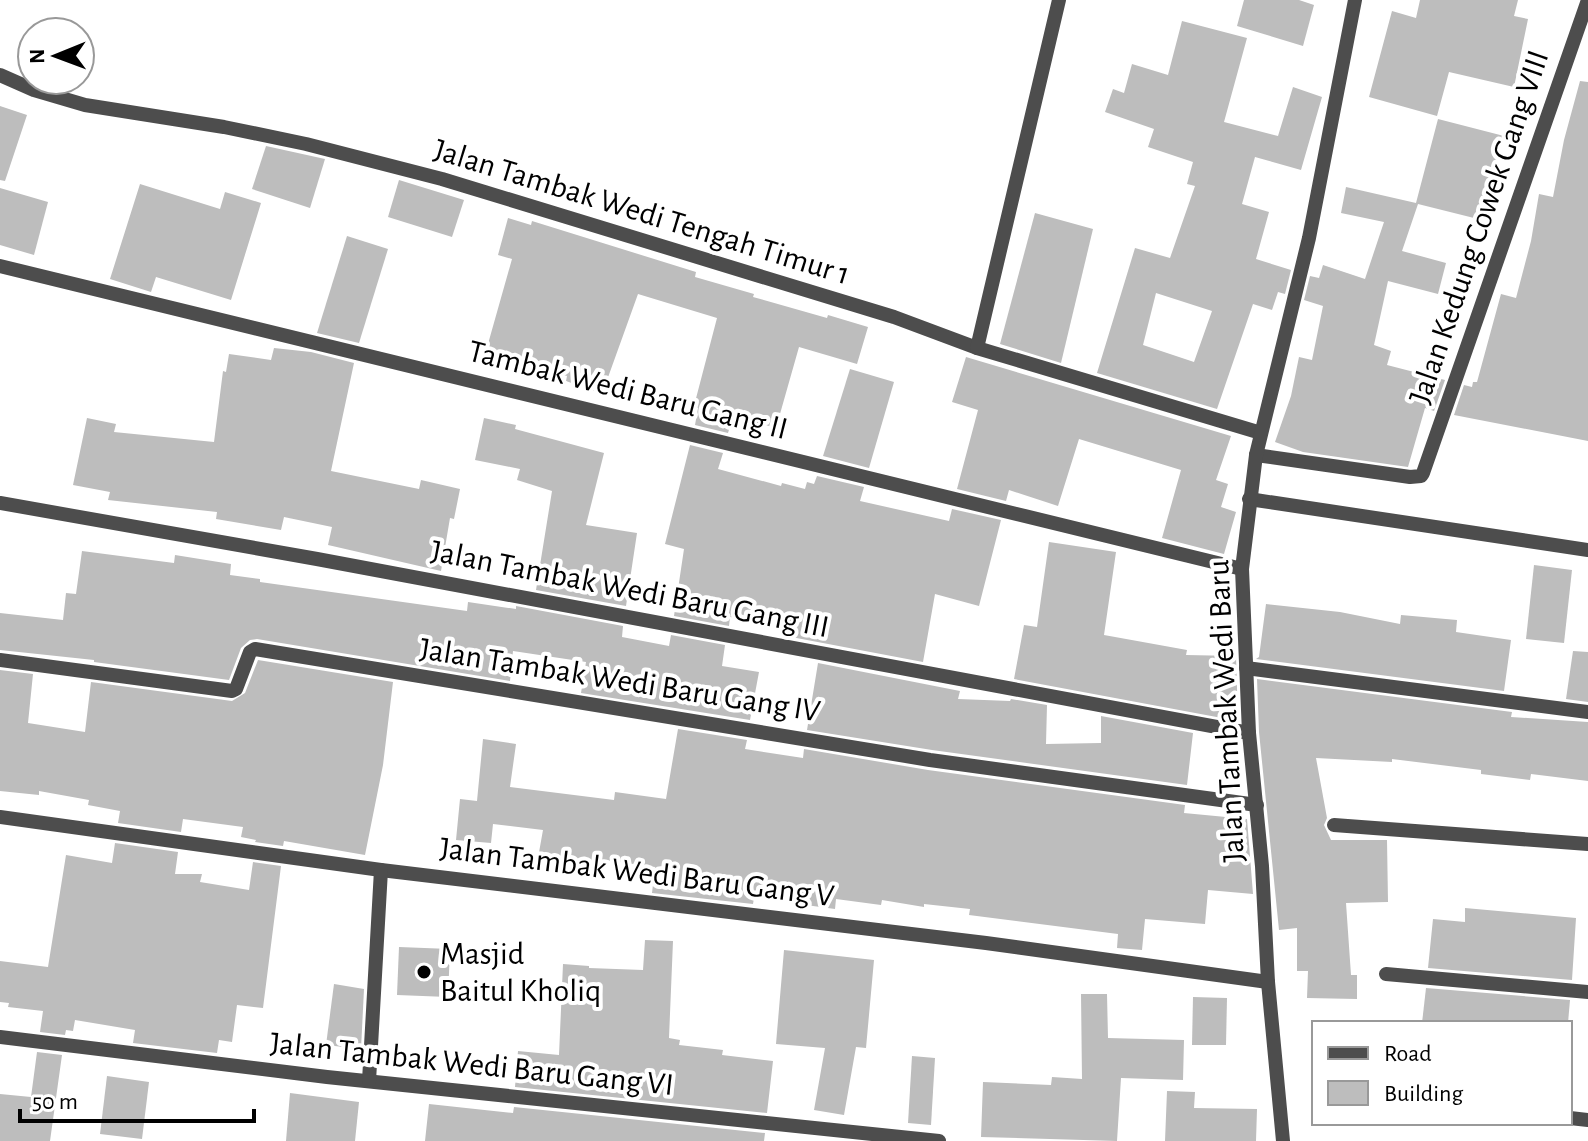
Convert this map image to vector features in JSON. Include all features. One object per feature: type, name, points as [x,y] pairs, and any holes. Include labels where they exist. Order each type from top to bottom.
[{"type":"street","points":[[977,348],[1059,0]]},
{"type":"street","name":"Jalan Tambak Wedi Baru","points":[[1283,1141],[1249,733],[1242,569],[1256,455],[1309,238],[1355,0]]},
{"type":"street","name":"Jalan Kedung Cowek Gang VIII","points":[[1256,455],[1410,477],[1423,473],[1588,0]]},
{"type":"street","name":"Jalan Tambak Wedi Tengah Timur 1","points":[[0,75],[34,90],[85,105],[251,132],[442,179],[894,317],[977,348],[1261,433]]},
{"type":"street","name":"Tambak Wedi Baru Gang II","points":[[0,266],[1242,569]]},
{"type":"street","points":[[1249,499],[1588,550]]},
{"type":"street","name":"Jalan Tambak Wedi Baru Gang III","points":[[0,503],[332,561],[1249,733]]},
{"type":"street","name":"Jalan Tambak Wedi Baru Gang IV","points":[[0,660],[232,691],[236,689],[250,652],[255,649],[930,760],[1257,805]]},
{"type":"street","points":[[1246,668],[1588,712]]},
{"type":"street","name":"Jalan Tambak Wedi Baru Gang V","points":[[0,817],[381,870],[955,939],[1268,982]]},
{"type":"street","points":[[1334,825],[1588,844]]},
{"type":"street","points":[[369,1081],[381,870]]},
{"type":"street","points":[[1386,974],[1588,992]]},
{"type":"street","name":"Jalan Tambak Wedi Baru Gang VI","points":[[0,1037],[369,1081],[939,1141]]},
{"type":"building","points":[[1244,0],[1299,0],[1314,5],[1303,46],[1237,26]]},
{"type":"building","points":[[1420,0],[1518,0],[1514,16],[1528,19],[1514,87],[1449,72],[1437,116],[1369,97],[1392,11],[1416,18]]},
{"type":"building","points":[[1182,21],[1247,38],[1224,122],[1278,136],[1293,87],[1322,97],[1301,170],[1255,157],[1242,204],[1269,212],[1256,259],[1291,270],[1285,294],[1278,292],[1272,310],[1253,304],[1217,409],[1097,373],[1135,248],[1170,258],[1195,186],[1187,184],[1193,162],[1148,147],[1154,129],[1105,112],[1113,89],[1124,93],[1132,64],[1168,75]],"holes":[[[1156,293],[1212,311],[1194,362],[1143,345]]]},
{"type":"building","points":[[1580,81],[1588,82],[1588,441],[1454,415],[1464,385],[1472,387],[1473,382],[1477,382],[1501,294],[1516,298],[1539,194],[1553,197]]},
{"type":"building","points":[[0,106],[27,115],[5,181],[0,180]]},
{"type":"building","points":[[1438,119],[1504,136],[1482,220],[1418,204],[1402,251],[1446,263],[1438,294],[1388,281],[1374,345],[1391,351],[1387,365],[1445,380],[1434,411],[1425,408],[1408,467],[1303,452],[1275,442],[1291,396],[1299,357],[1312,360],[1323,306],[1304,300],[1310,276],[1319,278],[1323,265],[1365,279],[1384,222],[1341,213],[1346,187],[1416,203]]},
{"type":"building","points":[[266,146],[325,159],[310,208],[252,189]]},
{"type":"building","points":[[399,180],[464,200],[452,237],[388,217]]},
{"type":"building","points":[[140,184],[220,209],[225,192],[261,203],[231,300],[156,277],[151,292],[110,279]]},
{"type":"building","points":[[0,188],[48,202],[34,255],[0,245]]},
{"type":"building","points":[[1035,213],[1093,229],[1061,363],[1000,344]]},
{"type":"building","points":[[508,218],[531,225],[532,221],[696,272],[695,277],[754,294],[753,297],[868,327],[857,364],[799,347],[776,428],[733,416],[728,433],[695,425],[698,408],[694,406],[717,318],[638,294],[602,394],[566,381],[567,376],[486,351],[512,259],[498,255]]},
{"type":"building","points":[[347,236],[388,249],[359,343],[317,333]]},
{"type":"building","points":[[274,348],[311,352],[354,363],[331,471],[419,489],[421,480],[460,489],[454,519],[450,518],[441,571],[328,545],[332,527],[284,517],[281,530],[216,519],[217,512],[108,500],[110,492],[73,485],[87,418],[116,424],[114,432],[214,442],[223,371],[226,372],[229,354],[271,360]]},
{"type":"building","points":[[966,357],[1231,436],[1216,480],[1228,484],[1221,507],[1236,512],[1224,554],[1162,538],[1181,470],[1079,439],[1058,506],[1009,490],[1006,501],[957,489],[978,410],[952,402]]},
{"type":"building","points":[[850,369],[894,382],[869,468],[823,456]]},
{"type":"building","points":[[484,418],[604,453],[586,525],[637,533],[626,606],[536,590],[552,491],[517,480],[520,469],[475,460]]},
{"type":"building","points":[[690,445],[723,453],[718,469],[781,486],[782,483],[805,489],[807,482],[814,484],[817,476],[864,487],[860,501],[949,521],[952,509],[1001,520],[979,606],[935,594],[923,662],[786,636],[788,626],[730,617],[729,626],[674,616],[684,549],[665,544]]},
{"type":"building","points":[[1049,542],[1116,552],[1104,635],[1187,650],[1186,655],[1236,656],[1238,721],[1014,679],[1024,625],[1037,627]]},
{"type":"building","points":[[82,551],[174,563],[175,555],[231,564],[230,575],[260,579],[260,582],[467,611],[468,602],[516,609],[516,606],[623,626],[622,637],[669,646],[671,635],[725,645],[722,666],[759,672],[750,720],[581,693],[586,662],[513,651],[510,681],[257,639],[250,640],[241,648],[229,680],[0,650],[0,613],[63,620],[66,593],[76,594]]},
{"type":"building","points":[[1534,565],[1572,570],[1564,643],[1526,639]]},
{"type":"building","points":[[1266,604],[1340,612],[1400,624],[1401,615],[1457,620],[1456,632],[1511,640],[1504,691],[1256,659],[1259,657]]},
{"type":"building","points":[[1573,651],[1588,652],[1588,702],[1566,699]]},
{"type":"building","points":[[258,660],[393,682],[383,765],[365,855],[284,841],[283,846],[255,842],[241,837],[243,827],[183,819],[181,832],[118,823],[120,811],[88,805],[89,800],[39,791],[39,795],[0,791],[0,670],[33,674],[28,723],[85,732],[91,682],[232,701],[245,693]]},
{"type":"building","points":[[818,663],[960,691],[958,699],[1011,699],[1047,705],[1046,744],[1101,743],[1101,716],[1193,733],[1187,785],[807,730]]},
{"type":"building","points":[[1257,679],[1512,712],[1511,717],[1588,722],[1588,781],[1531,774],[1530,780],[1481,774],[1481,770],[1392,759],[1392,762],[1316,758],[1327,818],[1324,825],[1331,840],[1387,840],[1388,902],[1346,903],[1351,975],[1357,975],[1357,999],[1307,998],[1308,971],[1297,971],[1297,928],[1279,930],[1259,732]]},
{"type":"building","points":[[678,729],[747,740],[745,749],[803,758],[804,749],[928,770],[1185,805],[1184,813],[1247,819],[1253,894],[1208,890],[1205,924],[1145,919],[1142,950],[1117,948],[1118,934],[969,915],[970,909],[924,904],[924,907],[882,900],[881,905],[836,899],[835,909],[754,898],[753,904],[652,893],[655,867],[604,860],[602,878],[536,869],[543,830],[493,824],[491,843],[456,840],[460,799],[477,801],[483,739],[516,744],[510,787],[614,800],[615,792],[666,799]]},
{"type":"building","points":[[115,843],[178,852],[175,874],[202,874],[200,882],[249,890],[253,862],[281,866],[263,1008],[237,1005],[232,1042],[219,1040],[217,1053],[133,1043],[135,1030],[75,1020],[73,1031],[66,1030],[65,1035],[40,1032],[43,1011],[8,1007],[9,1003],[0,1002],[0,961],[48,967],[66,855],[112,863]]},
{"type":"building","points":[[1465,908],[1576,918],[1572,980],[1428,968],[1433,919],[1465,922]]},
{"type":"building","points":[[645,940],[673,941],[669,1038],[680,1040],[679,1045],[723,1050],[722,1055],[773,1061],[767,1113],[515,1087],[518,1051],[559,1055],[563,964],[643,970]]},
{"type":"building","name":"Masjid Baitul Kholiq","points":[[399,947],[450,949],[448,997],[397,995]]},
{"type":"building","points":[[784,950],[874,960],[866,1048],[856,1047],[844,1115],[814,1110],[825,1048],[776,1044]]},
{"type":"building","points":[[334,984],[364,989],[361,1049],[326,1045]]},
{"type":"building","points":[[1426,988],[1570,1000],[1568,1021],[1422,1021]]},
{"type":"building","points":[[1081,994],[1107,994],[1108,1038],[1184,1040],[1183,1080],[1121,1078],[1117,1141],[981,1137],[983,1082],[1051,1085],[1052,1077],[1082,1079]]},
{"type":"building","points":[[1193,997],[1227,998],[1226,1045],[1192,1045]]},
{"type":"building","points":[[37,1052],[62,1055],[50,1141],[0,1141],[0,1094],[31,1097]]},
{"type":"building","points":[[912,1056],[935,1058],[931,1125],[908,1123]]},
{"type":"building","points":[[107,1076],[149,1082],[142,1139],[100,1134]]},
{"type":"building","points":[[1167,1091],[1195,1092],[1194,1108],[1257,1109],[1256,1141],[1165,1141]]},
{"type":"building","points":[[290,1093],[359,1102],[355,1141],[286,1141]]},
{"type":"building","points":[[429,1104],[513,1113],[514,1107],[765,1133],[764,1141],[425,1141]]},
{"type":"place","name":"Masjid Baitul Kholiq","points":[[424,972]]}]
